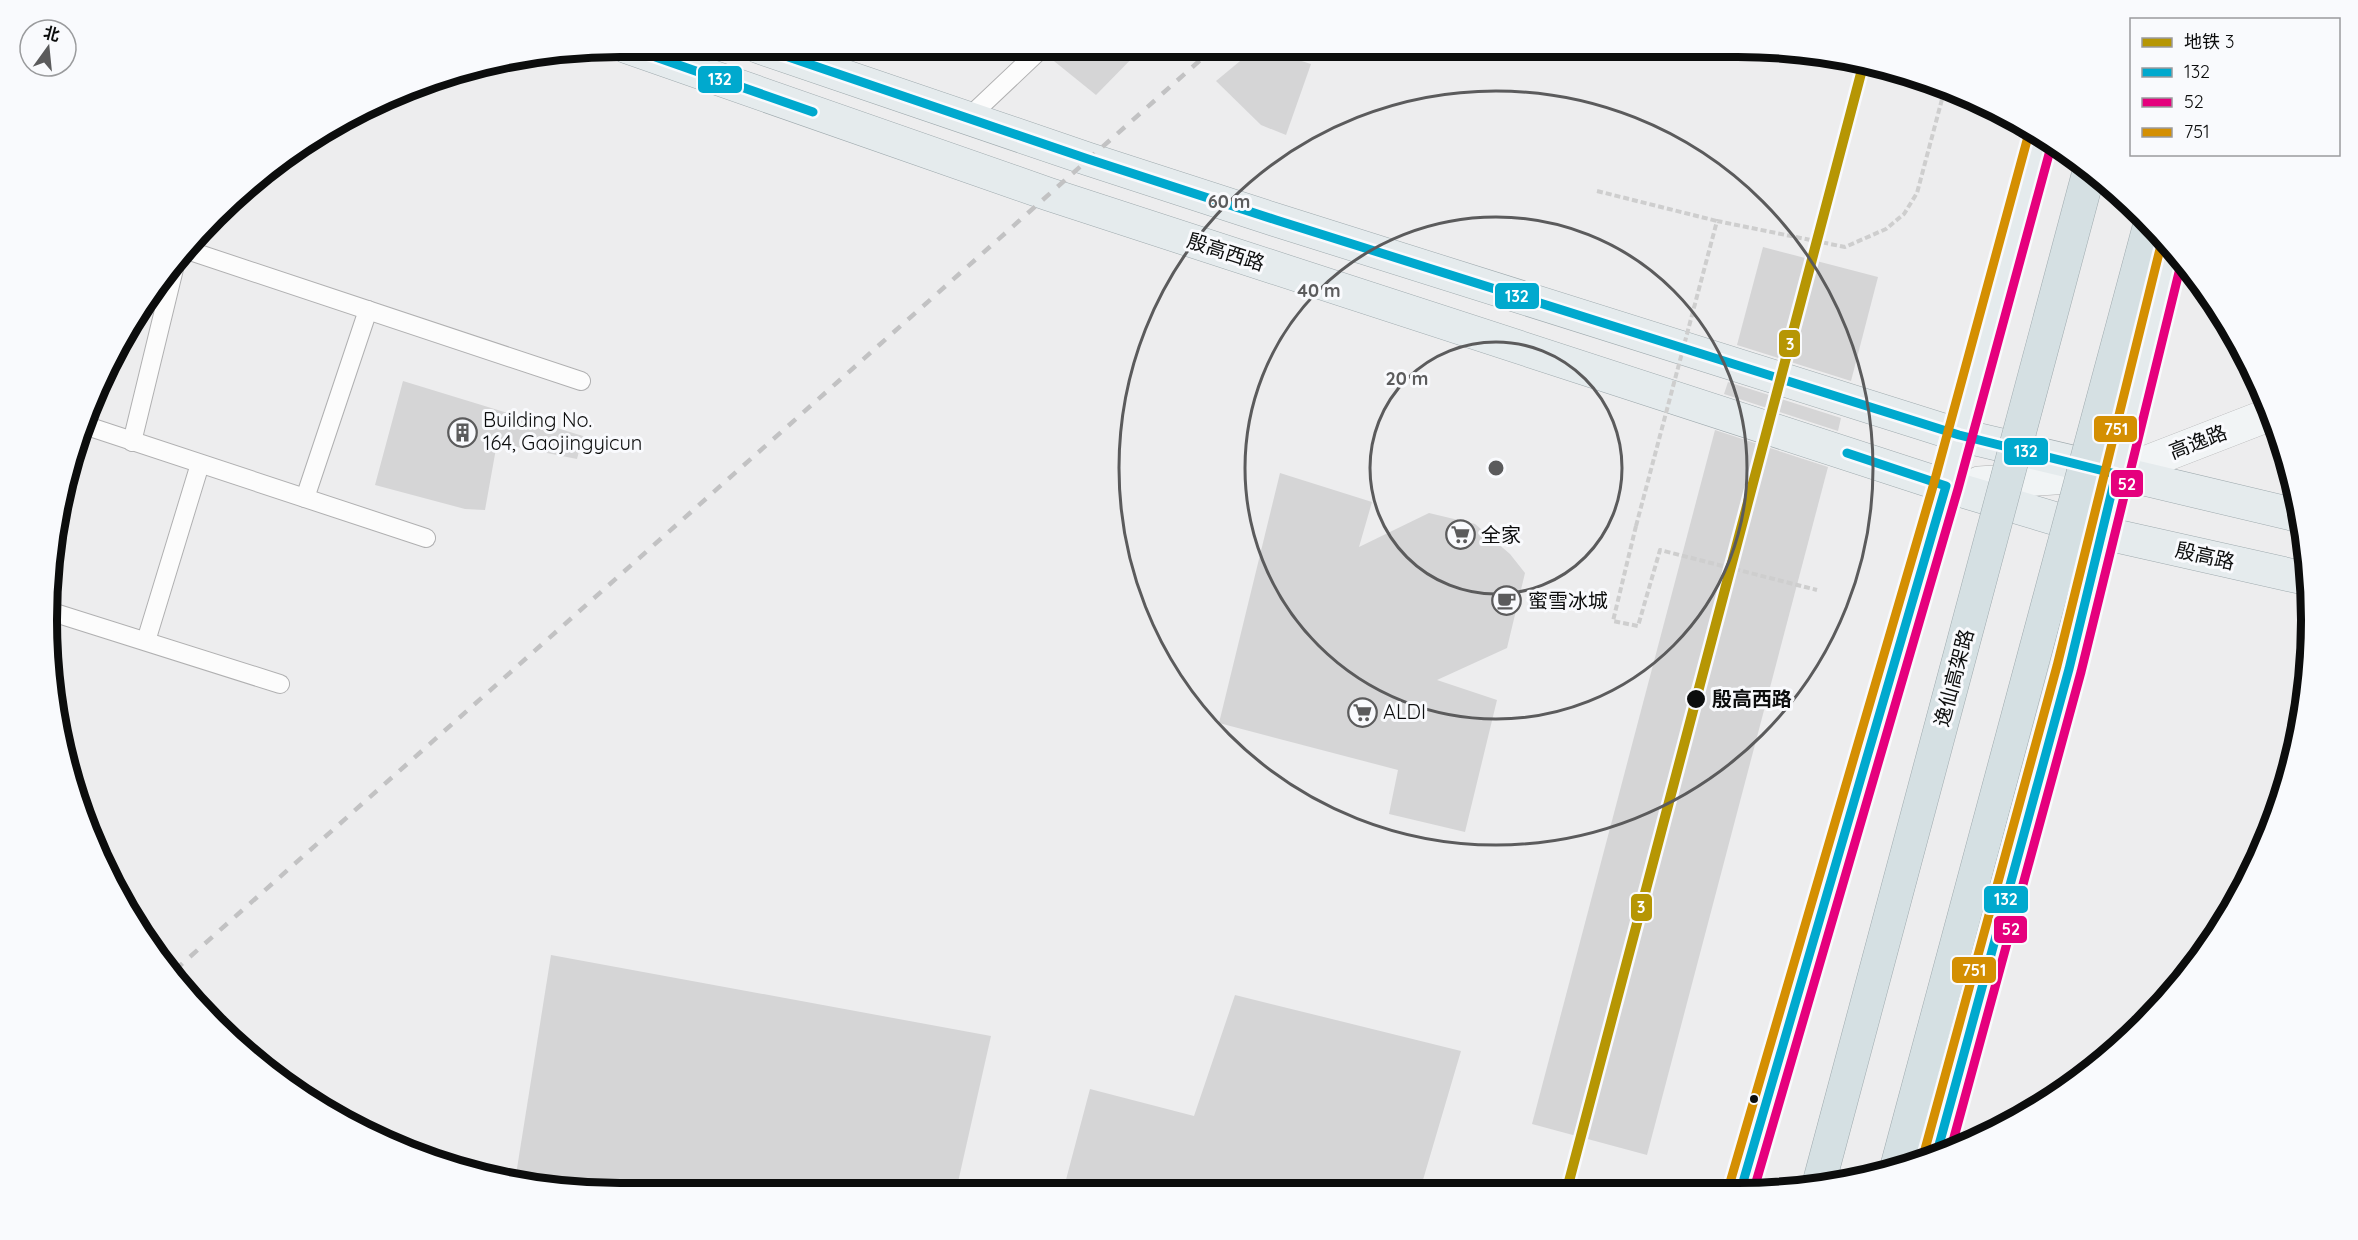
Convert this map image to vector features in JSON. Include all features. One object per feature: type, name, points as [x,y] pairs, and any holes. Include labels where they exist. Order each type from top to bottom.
[{"type":"highway","name":"逸仙高架路","points":[[1821,1176],[2087,178]]},
{"type":"highway","points":[[1899,1159],[2147,234]]},
{"type":"main road","name":"殷高西路","points":[[658,57],[1048,194],[1946,486],[2103,533]]},
{"type":"main road","points":[[789,57],[1088,159],[1276,220],[1959,435],[2291,514]]},
{"type":"main road","points":[[1742,1183],[1946,486],[2039,144]]},
{"type":"main road","points":[[1939,1145],[1996,942],[2103,533],[2170,260]]},
{"type":"main road","name":"殷高路","points":[[2103,533],[2299,577]]},
{"type":"street","name":"高逸路","points":[[1946,486],[2116,474],[2263,417]]},
{"type":"lane","points":[[969,117],[1032,57]]},
{"type":"lane","points":[[194,252],[580,381]]},
{"type":"lane","points":[[132,442],[172,279]]},
{"type":"lane","points":[[305,498],[368,310]]},
{"type":"lane","points":[[91,428],[426,538]]},
{"type":"lane","points":[[146,641],[200,464]]},
{"type":"lane","points":[[57,614],[280,684]]},
{"type":"path","points":[[1597,191],[1717,221],[1845,247],[1886,229],[1904,214],[1917,194],[1944,96]]},
{"type":"path","points":[[1717,221],[1613,621],[1638,627],[1660,550],[1817,590]]},
{"type":"building","points":[[1049,57],[1133,57],[1096,95]]},
{"type":"building","points":[[1245,57],[1289,57],[1311,64],[1286,135],[1261,125],[1216,81]]},
{"type":"building","points":[[1763,247],[1878,277],[1851,381],[1737,345]]},
{"type":"building","name":"Building No. 164, Gaojingyicun","points":[[403,381],[583,436],[577,459],[497,443],[485,510],[465,509],[375,485]]},
{"type":"building","points":[[1728,382],[1841,418],[1838,431],[1724,394]]},
{"type":"building","name":"殷高西路","points":[[1715,430],[1828,467],[1647,1155],[1532,1124]]},
{"type":"building","points":[[1280,473],[1372,502],[1359,547],[1429,513],[1475,524],[1510,554],[1525,573],[1507,648],[1437,680],[1497,700],[1465,832],[1389,814],[1398,770],[1219,723]]},
{"type":"building","points":[[551,955],[991,1036],[958,1183],[620,1183],[583,1182],[516,1173]]},
{"type":"building","points":[[1235,995],[1461,1051],[1422,1183],[1065,1183],[1090,1089],[1194,1116]]},
{"type":"railway","points":[[177,968],[1204,57]]},
{"type":"metro line","name":"3","points":[[1569,1183],[1862,71]]},
{"type":"transit line","name":"132","points":[[656,57],[813,112]]},
{"type":"transit line","name":"132","points":[[788,57],[1276,220],[1959,435],[2116,474],[2069,669],[1939,1145]]},
{"type":"transit line","name":"751","points":[[1730,1183],[1934,483],[2028,137]]},
{"type":"transit line","name":"52","points":[[1756,1183],[1958,489],[2050,151]]},
{"type":"transit line","name":"751","points":[[1925,1151],[2057,666],[2160,248]]},
{"type":"transit line","name":"52","points":[[1953,1140],[2081,672],[2179,270]]},
{"type":"transit line","name":"132","points":[[1743,1183],[1946,486],[1847,453]]},
{"type":"place","name":"Building No. 164, Gaojingyicun","points":[[462,432]]},
{"type":"place","name":"全家","points":[[1460,535]]},
{"type":"place","name":"蜜雪冰城","points":[[1507,601]]},
{"type":"place","name":"殷高西路","points":[[1696,699]]},
{"type":"place","name":"ALDI","points":[[1362,712]]}]
